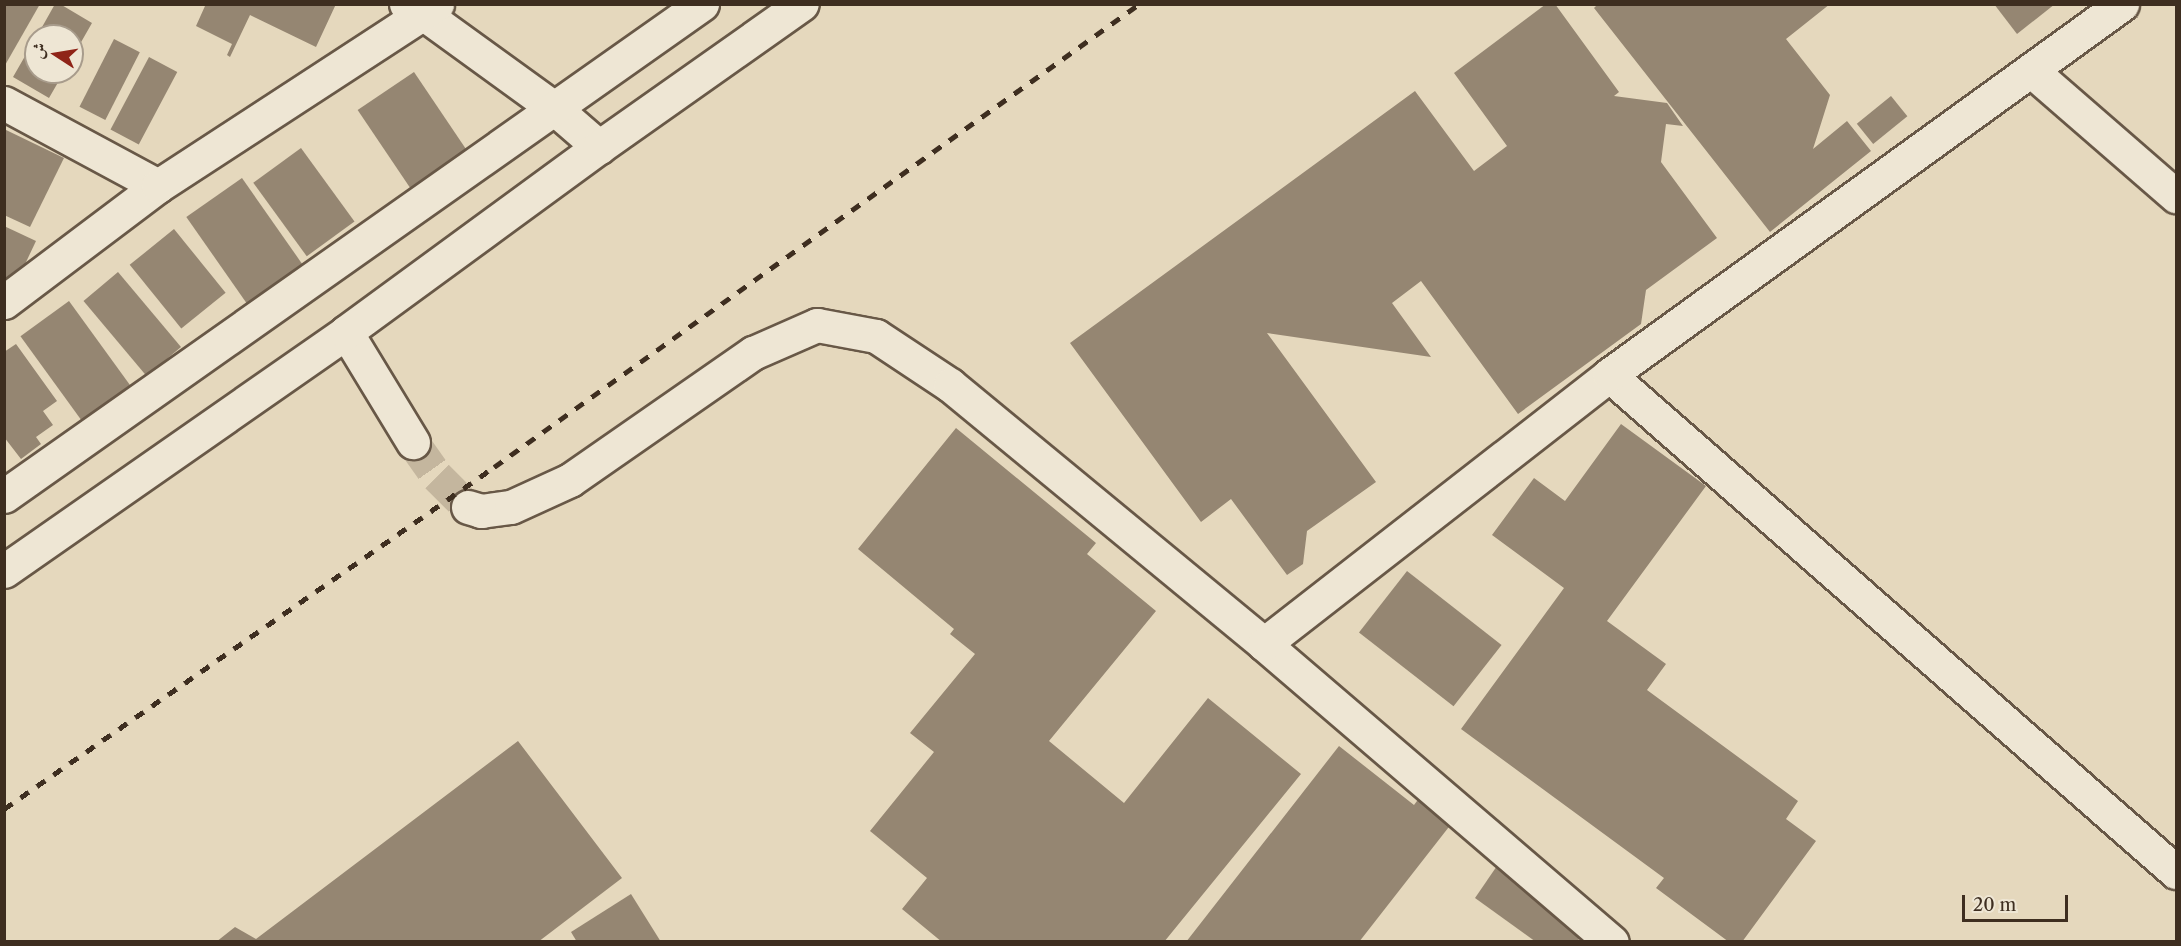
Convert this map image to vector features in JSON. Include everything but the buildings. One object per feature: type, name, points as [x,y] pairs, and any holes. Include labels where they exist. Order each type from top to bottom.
[{"type":"street","points":[[4,496],[702,4]]},
{"type":"street","points":[[4,571],[346,332],[599,147],[802,4]]},
{"type":"street","points":[[1264,644],[1609,375],[2122,4]]},
{"type":"street","points":[[4,302],[158,186],[422,8],[554,108],[599,147]]},
{"type":"street","points":[[2032,71],[2176,196]]},
{"type":"street","points":[[4,102],[158,186]]},
{"type":"street","points":[[468,507],[481,511],[511,507],[570,480],[753,353],[818,325],[876,336],[950,385],[1264,644],[1612,942]]},
{"type":"street","points":[[346,332],[413,442]]},
{"type":"street","points":[[1609,375],[2176,872]]},
{"type":"tunnel","points":[[413,442],[437,476],[468,507]]},
{"type":"railway","points":[[4,809],[494,467],[1139,4]]}]
